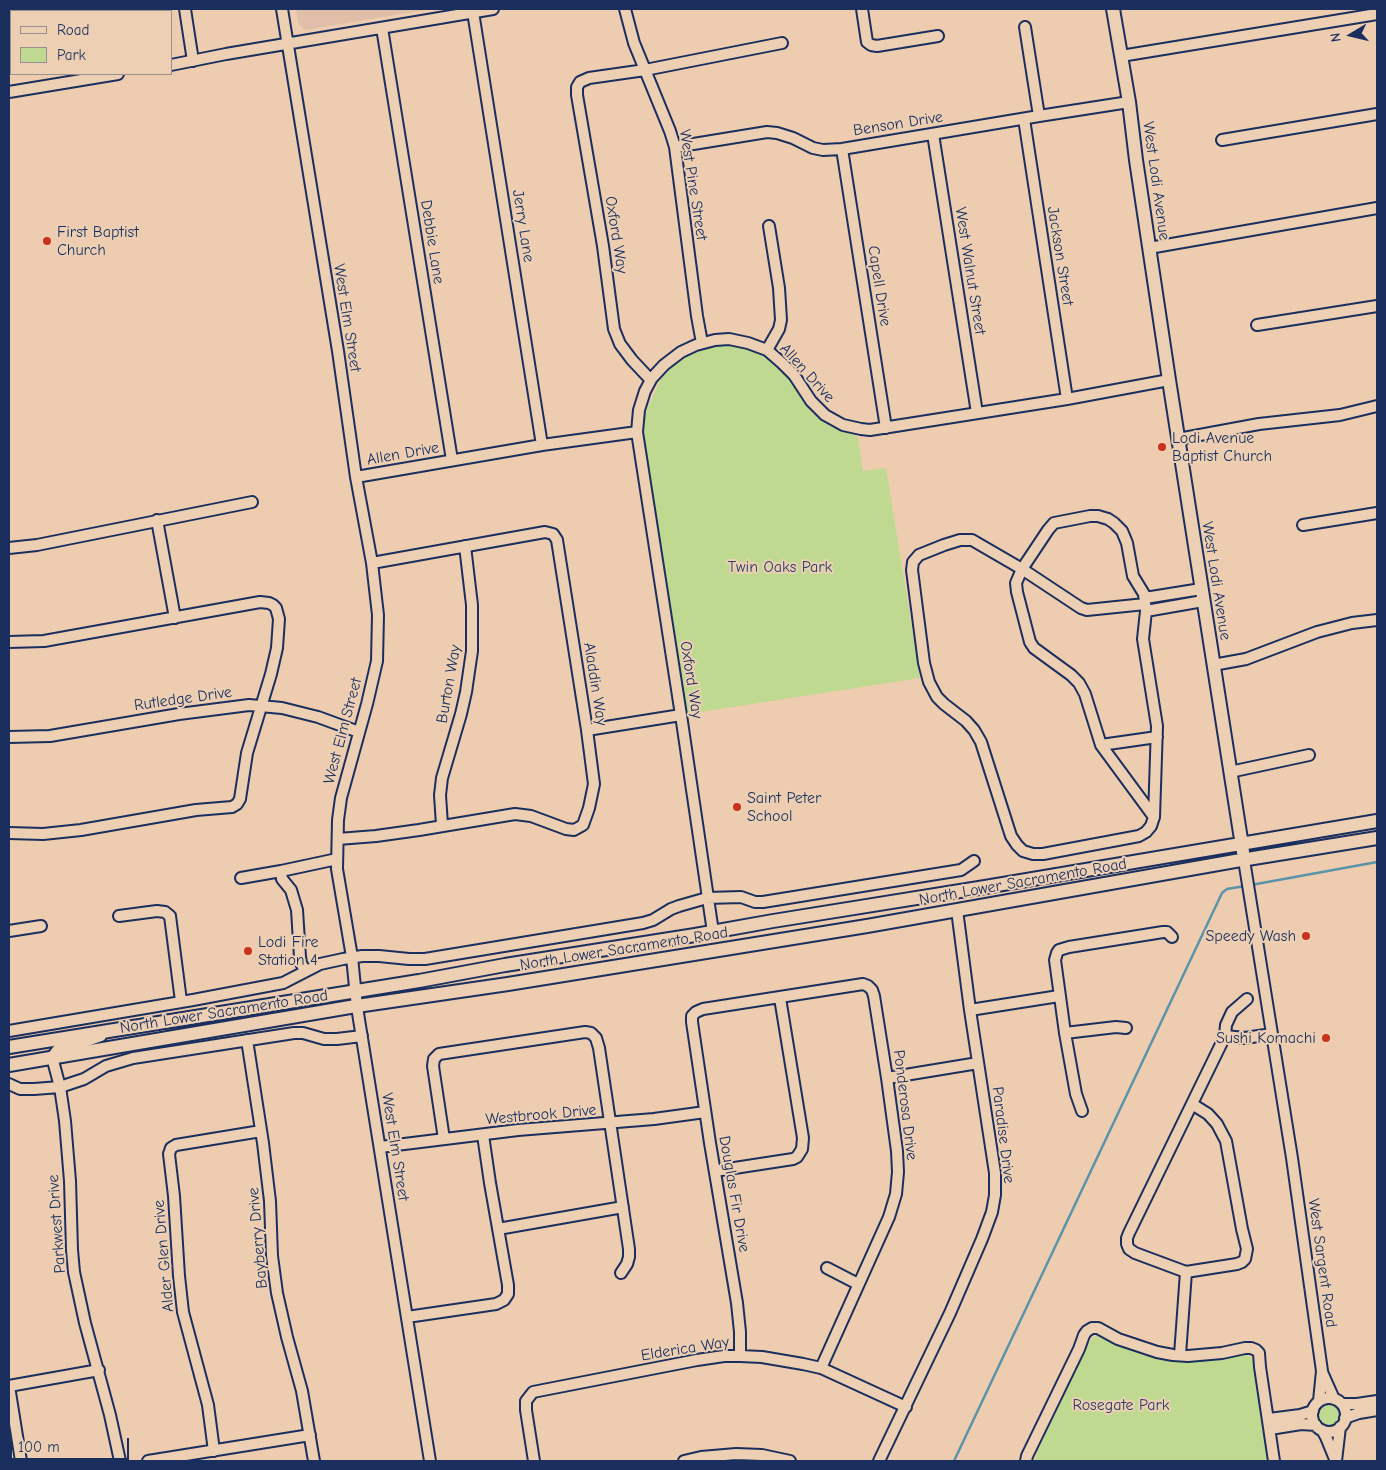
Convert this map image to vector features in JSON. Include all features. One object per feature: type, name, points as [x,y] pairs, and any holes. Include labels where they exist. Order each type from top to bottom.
[{"type":"main road","name":"West Lodi Avenue","points":[[1113,9],[1129,102],[1169,380],[1244,860]]},
{"type":"main road","name":"North Lower Sacramento Road","points":[[9,1048],[122,1028],[419,982],[505,965],[1377,821]]},
{"type":"main road","name":"North Lower Sacramento Road","points":[[9,1065],[357,1006],[637,963],[1377,838]]},
{"type":"main road","points":[[956,910],[961,897],[985,887]]},
{"type":"main road","points":[[637,963],[653,954],[708,943],[712,932]]},
{"type":"street","points":[[185,9],[193,61]]},
{"type":"street","name":"West Elm Street","points":[[282,9],[338,351],[356,477],[372,563],[378,615],[377,661],[341,798],[338,868],[352,958],[357,1006],[430,1461]]},
{"type":"street","points":[[172,65],[493,9]]},
{"type":"street","name":"West Pine Street","points":[[625,9],[634,43],[675,147],[702,343]]},
{"type":"street","points":[[862,9],[868,42],[871,45],[877,46],[938,36]]},
{"type":"street","name":"Jerry Lane","points":[[473,12],[542,445]]},
{"type":"street","points":[[1121,56],[1377,14]]},
{"type":"street","points":[[1025,27],[1039,116]]},
{"type":"street","name":"Debbie Lane","points":[[382,28],[452,460]]},
{"type":"street","points":[[645,70],[782,42]]},
{"type":"street","name":"Oxford Way","points":[[645,70],[589,78],[580,82],[577,87],[577,94],[603,246],[614,329],[620,344],[632,360],[648,377],[652,378]]},
{"type":"street","points":[[9,92],[99,75]]},
{"type":"street","name":"Benson Drive","points":[[675,147],[767,132],[793,138],[813,148],[823,150],[842,149],[1129,102]]},
{"type":"street","points":[[1222,140],[1377,114]]},
{"type":"street","name":"Jackson Street","points":[[1024,119],[1067,398]]},
{"type":"street","name":"West Walnut Street","points":[[933,134],[977,413]]},
{"type":"street","name":"Capell Drive","points":[[842,149],[886,428]]},
{"type":"street","points":[[1149,248],[1377,208]]},
{"type":"street","points":[[767,350],[779,329],[781,320],[779,288],[769,226]]},
{"type":"street","points":[[1257,326],[1377,306]]},
{"type":"street","name":"Allen Drive","points":[[356,477],[542,445],[637,432],[639,410],[645,391],[652,378],[680,352],[714,340],[729,339],[748,342],[767,350],[794,375],[811,401],[825,415],[843,425],[861,430],[886,428],[1169,380]]},
{"type":"street","points":[[1178,439],[1260,424],[1340,415],[1377,406]]},
{"type":"street","name":"Oxford Way","points":[[637,432],[682,715],[712,932]]},
{"type":"street","points":[[9,548],[37,545],[252,502]]},
{"type":"street","points":[[1303,525],[1377,514]]},
{"type":"street","points":[[1154,817],[1101,745],[1079,683],[1071,674],[1034,648],[1030,642],[1017,592],[1016,583],[1022,569],[1054,523],[1098,516],[1108,519],[1122,531],[1127,543],[1133,576],[1144,594],[1145,604],[1143,639],[1157,726],[1154,817],[1151,826],[1139,836],[1043,854],[1033,854],[1024,851],[1011,836],[981,742],[966,721],[937,697],[929,682],[924,662],[914,588],[913,562],[920,555],[944,545],[960,540],[972,540],[1022,569],[1080,608],[1087,610],[1145,604],[1202,595]]},
{"type":"street","points":[[157,520],[175,618]]},
{"type":"street","name":"Aladdin Way","points":[[442,826],[520,814],[574,830],[583,825],[594,784],[555,536],[545,532],[464,546]]},
{"type":"street","points":[[372,563],[464,546]]},
{"type":"street","name":"Burton Way","points":[[442,826],[440,795],[442,778],[461,714],[472,651],[472,605],[464,546]]},
{"type":"street","points":[[9,642],[44,641],[260,602],[269,602],[273,605],[276,608],[278,619],[277,648],[247,752],[240,799],[237,804],[232,807],[196,810],[81,830],[43,834],[9,833]]},
{"type":"street","points":[[1213,665],[1246,659],[1317,632],[1352,623],[1377,620]]},
{"type":"street","name":"Rutledge Drive","points":[[9,736],[50,736],[230,707],[262,705],[318,717],[359,732]]},
{"type":"street","points":[[587,730],[682,715]]},
{"type":"street","points":[[1101,745],[1157,736]]},
{"type":"street","points":[[1230,772],[1309,755]]},
{"type":"street","points":[[338,839],[376,836],[442,826]]},
{"type":"street","points":[[241,878],[338,860]]},
{"type":"street","name":"West Lodi Avenue","points":[[1244,860],[1292,1158]]},
{"type":"street","points":[[9,1030],[283,983],[320,964],[352,958],[379,956],[424,959],[643,923],[653,920],[671,908],[707,898],[741,897],[755,902],[763,902],[961,870],[974,861]]},
{"type":"street","points":[[281,870],[282,878],[291,890],[297,910],[300,956],[305,971]]},
{"type":"street","name":"Paradise Drive","points":[[879,1461],[950,1313],[982,1239],[992,1212],[995,1195],[995,1172],[956,910]]},
{"type":"street","points":[[119,916],[157,911],[165,912],[170,916],[181,1001]]},
{"type":"street","points":[[9,931],[41,926]]},
{"type":"street","points":[[1082,1111],[1076,1094],[1059,996],[1055,960],[1057,953],[1059,950],[1076,946],[1163,932],[1167,932],[1172,937]]},
{"type":"street","name":"Ponderosa Drive","points":[[780,998],[863,984],[872,990],[897,1151],[896,1194],[889,1217],[821,1368]]},
{"type":"street","points":[[970,1010],[1059,996]]},
{"type":"street","points":[[715,1172],[793,1159],[797,1157],[802,1149],[803,1138],[780,998]]},
{"type":"street","name":"Douglas Fir Drive","points":[[740,1356],[737,1303],[705,1112],[692,1016],[696,1012],[703,1010],[780,998]]},
{"type":"street","points":[[1192,1104],[1208,1114],[1217,1124],[1226,1141],[1247,1249],[1245,1259],[1237,1264],[1186,1272],[1139,1255],[1129,1249],[1127,1244],[1129,1233],[1225,1036],[1226,1025],[1232,1012],[1247,999]]},
{"type":"street","points":[[1065,1033],[1116,1027],[1126,1028]]},
{"type":"street","points":[[52,1057],[58,1050],[122,1028]]},
{"type":"street","points":[[444,1139],[434,1066],[434,1059],[439,1054],[585,1032],[591,1033],[596,1038],[599,1048],[629,1249],[627,1264],[621,1273]]},
{"type":"street","points":[[9,1084],[20,1089],[34,1090],[60,1087],[84,1079],[106,1066],[119,1062],[294,1033],[303,1033],[324,1039],[362,1036]]},
{"type":"street","points":[[1225,1036],[1245,1038],[1272,1034]]},
{"type":"street","name":"Bayberry Drive","points":[[247,1040],[270,1201],[272,1256],[277,1294],[302,1391],[314,1461]]},
{"type":"street","name":"Parkwest Drive","points":[[52,1057],[60,1087],[65,1120],[74,1272],[85,1324],[99,1370],[120,1461]]},
{"type":"street","points":[[887,1078],[978,1063]]},
{"type":"street","name":"Westbrook Drive","points":[[380,1147],[518,1130],[610,1124],[705,1112]]},
{"type":"street","name":"Alder Glen Drive","points":[[214,1451],[208,1405],[183,1312],[169,1154],[171,1148],[176,1145],[261,1131]]},
{"type":"street","points":[[407,1317],[496,1304],[504,1300],[508,1294],[483,1135]]},
{"type":"street","name":"West Sargent Road","points":[[1292,1158],[1322,1371],[1319,1401]]},
{"type":"street","points":[[498,1229],[622,1207]]},
{"type":"street","points":[[827,1268],[858,1284]]},
{"type":"street","points":[[1180,1355],[1186,1272]]},
{"type":"street","points":[[1026,1461],[1079,1349],[1084,1334],[1092,1328],[1098,1328],[1118,1339],[1157,1352],[1180,1355],[1222,1353],[1245,1348],[1256,1350],[1259,1353],[1274,1461]]},
{"type":"street","name":"Elderica Way","points":[[534,1461],[526,1410],[526,1401],[533,1392],[724,1356],[762,1357],[821,1368],[906,1407]]},
{"type":"street","points":[[21,1461],[9,1386],[99,1370]]},
{"type":"street","name":"West Sargent Road","points":[[1322,1371],[1338,1401]]},
{"type":"street","points":[[1269,1424],[1312,1411],[1319,1401],[1329,1398],[1357,1404],[1377,1401]]},
{"type":"street","points":[[1336,1461],[1344,1408],[1338,1401]]},
{"type":"street","points":[[1269,1424],[1302,1424],[1332,1431],[1359,1413],[1377,1410]]},
{"type":"street","points":[[1312,1411],[1313,1421],[1326,1436],[1336,1461]]},
{"type":"street","points":[[148,1461],[310,1435]]},
{"type":"street","points":[[684,1461],[736,1454],[762,1455],[790,1461]]},
{"type":"shaded area","points":[[296,9],[431,9],[305,30],[299,24]]},
{"type":"green space","name":"Twin Oaks Park","points":[[736,340],[782,363],[812,413],[858,437],[863,471],[886,468],[920,678],[681,715],[637,432],[669,361]]},
{"type":"green space","name":"Rosegate Park","points":[[1098,1335],[1146,1355],[1172,1361],[1201,1361],[1246,1355],[1251,1357],[1254,1364],[1269,1461],[1034,1461],[1091,1339]]},
{"type":"green space","points":[[1329,1405],[1336,1408],[1339,1415],[1336,1422],[1329,1425],[1322,1422],[1319,1415],[1322,1408]]},
{"type":"waterway","points":[[1251,885],[1377,862]]},
{"type":"waterway","points":[[954,1461],[1222,893],[1227,889],[1245,886]]},
{"type":"place","name":"First Baptist Church","points":[[47,241]]},
{"type":"place","name":"Lodi Avenue Baptist Church","points":[[1162,447]]},
{"type":"place","name":"Saint Peter School","points":[[737,807]]},
{"type":"place","name":"Speedy Wash","points":[[1306,936]]},
{"type":"place","name":"Lodi Fire Station 4","points":[[248,951]]},
{"type":"place","name":"Sushi Komachi","points":[[1326,1038]]}]
